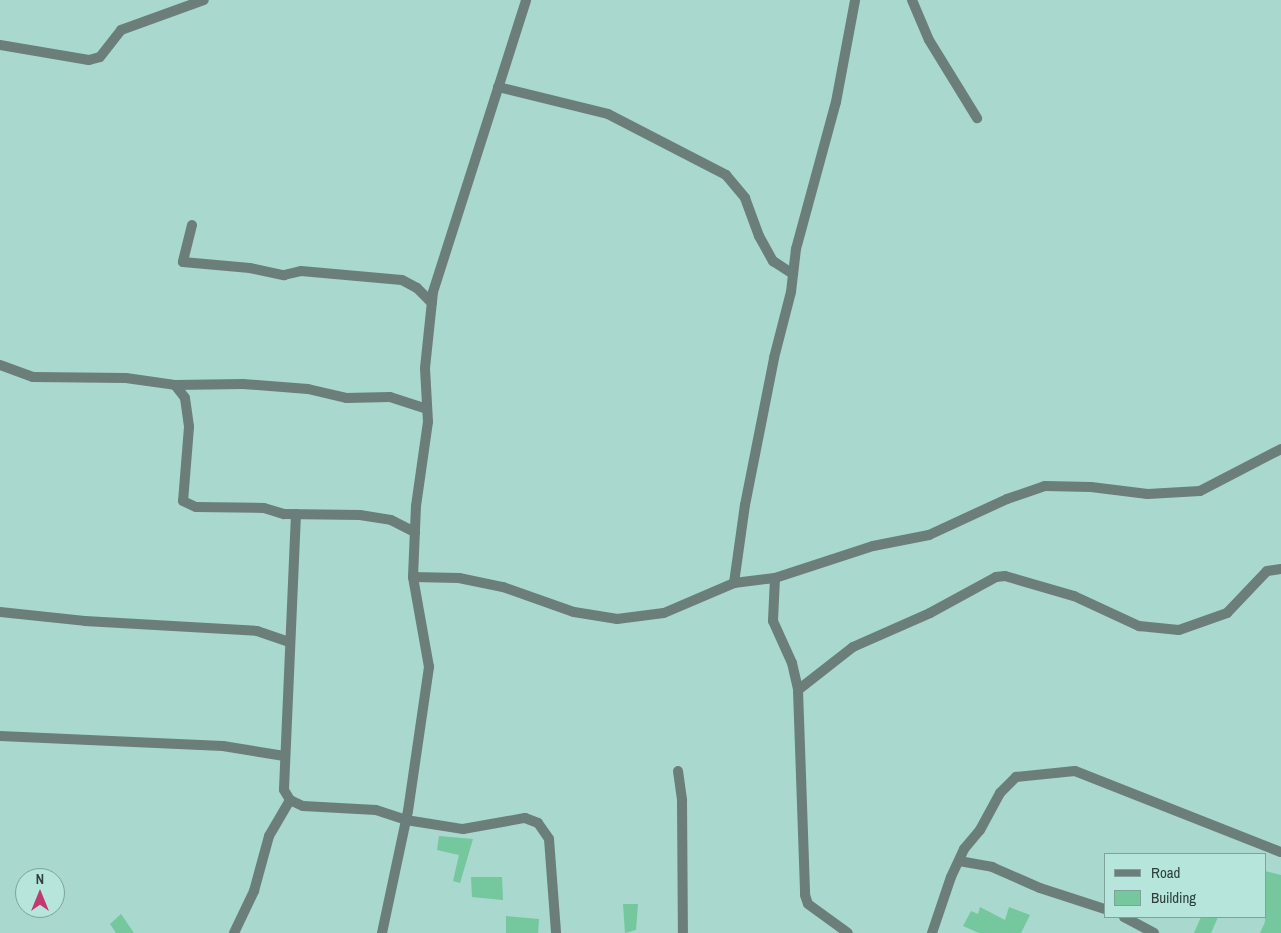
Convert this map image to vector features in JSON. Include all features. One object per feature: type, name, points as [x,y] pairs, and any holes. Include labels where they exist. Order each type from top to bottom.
[{"type":"street","points":[[0,45],[90,60],[100,57],[121,30],[204,0]]},
{"type":"street","points":[[382,933],[406,820],[429,667],[413,576],[415,532],[427,409],[425,368],[432,303],[526,0]]},
{"type":"street","points":[[734,582],[745,505],[793,274],[796,249],[836,102],[855,0]]},
{"type":"street","points":[[912,0],[929,40],[976,118]]},
{"type":"street","points":[[498,87],[608,114],[726,175],[745,198],[759,236],[773,261],[793,274]]},
{"type":"street","points":[[192,225],[183,262],[250,268],[284,275],[301,271],[321,272],[333,276],[402,280],[417,288],[432,303]]},
{"type":"street","points":[[0,365],[33,377],[126,378],[175,385],[243,384],[308,389],[346,398],[390,397],[427,409]]},
{"type":"street","points":[[175,385],[185,398],[188,427],[183,501],[196,507],[264,508],[296,514],[360,514],[391,520],[415,532]]},
{"type":"street","points":[[413,576],[459,578],[503,587],[574,612],[617,619],[664,613],[734,582],[775,578],[873,546],[929,535],[1007,499],[1045,486],[1148,494],[1200,491],[1281,449]]},
{"type":"street","points":[[296,514],[289,642],[289,721],[284,756],[284,790],[290,800],[303,806],[376,810],[406,820],[463,829],[525,818],[538,823],[548,839],[556,933]]},
{"type":"street","points":[[798,690],[853,647],[930,613],[996,576],[1005,576],[1074,596],[1139,626],[1179,630],[1227,613],[1267,571],[1281,569]]},
{"type":"street","points":[[775,578],[773,621],[792,663],[798,690],[805,895],[808,904],[848,933]]},
{"type":"street","points":[[0,612],[85,621],[257,631],[289,642]]},
{"type":"street","points":[[0,736],[223,746],[284,756]]},
{"type":"street","points":[[932,933],[958,861],[1010,780],[1062,770],[1088,774],[1281,852]]},
{"type":"street","points":[[678,771],[682,801],[683,933]]},
{"type":"street","points":[[234,933],[254,891],[269,836],[290,800]]},
{"type":"street","points":[[958,861],[992,868],[1040,888],[1104,909]]},
{"type":"street","points":[[1126,918],[1154,933]]},
{"type":"building","points":[[439,836],[473,839],[460,883],[453,881],[459,855],[437,850]]},
{"type":"building","points":[[1266,871],[1281,875],[1281,933],[1260,933],[1265,922]]},
{"type":"building","points":[[471,877],[502,877],[503,900],[472,897]]},
{"type":"building","points":[[623,904],[638,904],[636,930],[625,933]]},
{"type":"building","points":[[980,907],[1005,920],[1009,907],[1030,915],[1021,933],[979,933],[963,926],[971,911],[978,914]]},
{"type":"building","points":[[121,914],[134,933],[116,933],[110,924]]},
{"type":"building","points":[[506,916],[539,919],[538,933],[506,933]]},
{"type":"building","points":[[1201,918],[1218,918],[1211,933],[1194,933]]}]
